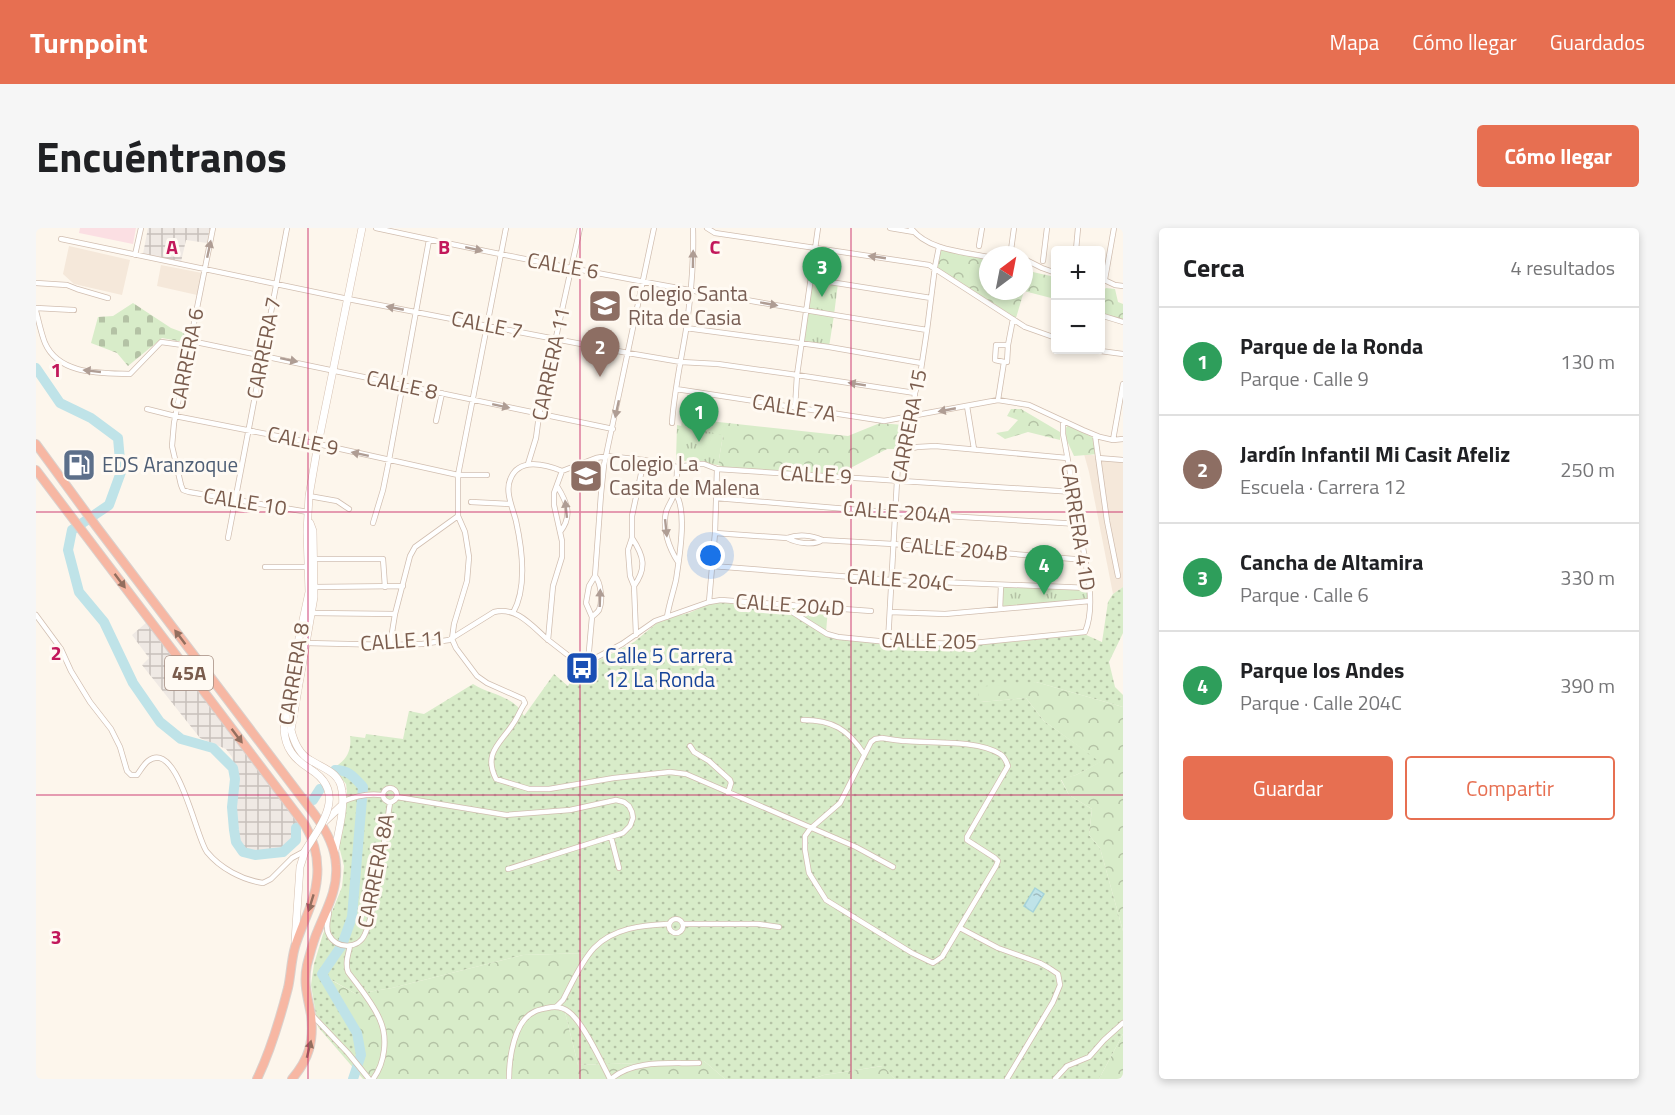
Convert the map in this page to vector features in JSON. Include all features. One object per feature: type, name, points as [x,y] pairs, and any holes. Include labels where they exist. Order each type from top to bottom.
[{"type":"highway","name":"45A","points":[[36,444],[329,836],[334,852],[336,878],[334,892],[317,932],[307,968],[305,987],[312,1030],[310,1049],[303,1066],[292,1079]]},
{"type":"highway","name":"45A","points":[[36,470],[313,838],[317,876],[311,907],[295,947],[289,986],[270,1047],[257,1079]]},
{"type":"main road","name":"CARRERA 8","points":[[295,947],[300,867],[305,851],[325,816],[330,800],[326,784],[317,773],[297,760],[288,748],[284,729],[297,643],[309,592],[309,496],[362,228]]},
{"type":"main road","name":"CARRERA 8","points":[[309,520],[313,531],[314,559],[312,613],[291,730],[296,746],[309,760]]},
{"type":"main road","points":[[288,748],[327,768],[338,778],[341,785],[342,802],[334,852]]},
{"type":"main road","points":[[322,824],[342,802]]},
{"type":"street","points":[[135,255],[141,228]]},
{"type":"street","name":"CARRERA 6","points":[[183,490],[172,446],[213,228]]},
{"type":"street","name":"CARRERA 7","points":[[228,538],[287,228]]},
{"type":"street","name":"CALLE 6","points":[[376,228],[501,255],[927,330]]},
{"type":"street","points":[[506,228],[458,475],[458,516],[465,532],[469,557],[468,581],[454,624],[453,639],[456,648],[477,676],[523,699],[525,703],[492,753],[491,769],[496,779],[529,789],[549,789],[670,771],[686,774],[856,847],[893,867]]},
{"type":"street","name":"CARRERA 11","points":[[528,464],[536,438],[580,228]]},
{"type":"street","points":[[588,662],[592,617],[586,603],[589,586],[595,576],[601,494],[654,228]]},
{"type":"street","points":[[672,423],[691,290],[693,228]]},
{"type":"street","points":[[707,228],[715,233],[929,265],[1013,320],[1051,336]]},
{"type":"street","points":[[795,408],[801,343],[819,228]]},
{"type":"street","points":[[890,228],[912,230],[939,248],[979,255]]},
{"type":"street","points":[[979,246],[982,228]]},
{"type":"street","points":[[1012,246],[1014,228]]},
{"type":"street","points":[[1043,261],[1047,228]]},
{"type":"street","points":[[1076,246],[1078,228]]},
{"type":"street","points":[[1105,270],[1114,228]]},
{"type":"street","name":"CALLE 7","points":[[61,239],[348,299],[628,353],[915,393]]},
{"type":"street","points":[[373,523],[389,460],[429,240]]},
{"type":"street","name":"CARRERA 15","points":[[888,642],[896,479],[901,451],[913,416],[939,248]]},
{"type":"street","points":[[1033,264],[1051,271]]},
{"type":"street","points":[[811,279],[932,298]]},
{"type":"street","points":[[1105,280],[1115,285],[1123,285]]},
{"type":"street","points":[[36,283],[67,285],[108,298]]},
{"type":"street","points":[[36,309],[74,310]]},
{"type":"street","name":"CALLE 8","points":[[36,309],[45,344],[50,351],[62,363],[82,370],[130,374],[161,342],[190,343],[262,354],[613,429]]},
{"type":"street","points":[[1105,316],[1123,322]]},
{"type":"street","points":[[998,400],[1004,362],[1007,362],[1013,320]]},
{"type":"street","points":[[686,327],[921,363]]},
{"type":"street","points":[[1004,362],[995,360],[996,345],[1008,345]]},
{"type":"street","points":[[1105,352],[1123,354]]},
{"type":"street","points":[[1113,440],[1123,384]]},
{"type":"street","name":"CALLE 7A","points":[[676,389],[875,421],[892,421],[913,416]]},
{"type":"street","points":[[436,421],[442,393]]},
{"type":"street","points":[[543,398],[550,400]]},
{"type":"street","points":[[913,416],[998,400],[1029,405],[1095,435],[1113,440],[1123,439]]},
{"type":"street","points":[[967,406],[974,449]]},
{"type":"street","name":"CALLE 9","points":[[147,409],[458,475],[487,475]]},
{"type":"street","name":"CARRERA 41D","points":[[1063,421],[1065,448],[1089,588],[1090,601],[1085,632]]},
{"type":"street","points":[[1095,435],[1118,576]]},
{"type":"street","points":[[901,451],[935,446],[1067,458]]},
{"type":"street","points":[[1054,457],[1065,448]]},
{"type":"street","name":"CALLE 9","points":[[562,471],[607,456],[677,467],[698,464],[717,469],[1074,492]]},
{"type":"street","points":[[1098,458],[1123,460]]},
{"type":"street","points":[[636,635],[634,586],[628,564],[628,550],[632,538],[632,516],[644,460]]},
{"type":"street","points":[[548,640],[553,586],[562,557],[562,541],[554,504],[562,471],[550,466],[528,464],[519,468],[510,479],[509,486],[522,568],[517,605],[513,613],[530,623],[548,640],[579,663],[588,662],[636,635],[655,621],[710,602],[717,469]]},
{"type":"street","points":[[677,467],[675,493],[665,514],[664,524],[678,562]]},
{"type":"street","points":[[557,486],[566,500],[567,513],[567,521],[560,532]]},
{"type":"street","name":"CALLE 10","points":[[183,490],[235,501],[308,512]]},
{"type":"street","points":[[668,617],[669,603],[676,582],[682,522],[680,499],[675,493]]},
{"type":"street","points":[[309,496],[338,501],[349,509]]},
{"type":"street","name":"CALLE 204A","points":[[716,498],[895,513],[1078,524]]},
{"type":"street","points":[[471,502],[511,504]]},
{"type":"street","points":[[390,645],[395,614],[410,556],[415,547],[458,516]]},
{"type":"street","name":"CALLE 204B","points":[[715,533],[787,538],[815,537],[822,540],[1086,560]]},
{"type":"street","points":[[632,538],[643,560],[640,577],[634,586]]},
{"type":"street","points":[[314,559],[383,560],[385,587]]},
{"type":"street","name":"CALLE 204C","points":[[712,566],[891,580],[1089,588]]},
{"type":"street","points":[[265,567],[308,567]]},
{"type":"street","points":[[592,617],[599,609],[600,600],[600,587],[595,576]]},
{"type":"street","points":[[1000,609],[1001,585]]},
{"type":"street","points":[[314,587],[403,586]]},
{"type":"street","name":"CALLE 204D","points":[[710,602],[721,600],[871,611]]},
{"type":"street","points":[[890,612],[945,614],[1090,601]]},
{"type":"street","name":"CALLE 205","points":[[781,604],[827,634],[888,642],[976,643],[1085,632]]},
{"type":"street","name":"CALLE 11","points":[[297,643],[422,644],[453,639],[494,612],[502,610],[513,613]]},
{"type":"street","points":[[312,613],[395,614]]},
{"type":"street","points":[[36,615],[61,649],[90,702],[111,729],[120,747],[126,771],[136,775],[149,760],[157,758],[165,760],[172,767],[186,795],[201,843],[207,852],[242,878],[262,883],[271,879],[292,858],[305,851]]},
{"type":"street","points":[[803,720],[820,720],[833,724],[854,739],[864,754]]},
{"type":"street","points":[[875,739],[958,743],[988,748],[1006,759],[1008,766],[967,837],[967,840],[998,861],[942,957],[933,963],[912,953],[826,900],[809,873],[805,836],[810,829],[840,803],[864,754],[875,739]]},
{"type":"street","points":[[690,746],[694,752],[709,761],[730,780],[728,793]]},
{"type":"street","points":[[391,788],[397,792],[395,801],[390,803],[385,802],[382,795],[386,789],[391,788]]},
{"type":"street","points":[[342,802],[368,794],[382,795]]},
{"type":"street","points":[[397,797],[506,815],[570,810],[616,800],[624,802],[632,812],[630,826],[623,832],[508,869]]},
{"type":"street","name":"CARRERA 8A","points":[[330,904],[327,926],[330,937],[336,943],[347,946],[359,943],[364,938],[370,920],[378,885],[390,803]]},
{"type":"street","points":[[610,837],[619,868]]},
{"type":"street","points":[[510,1079],[510,1057],[520,1025],[535,1011],[557,1006],[563,1000],[596,946],[610,935],[637,927],[668,924],[676,918],[683,924]]},
{"type":"street","points":[[668,924],[671,931],[676,933],[681,931],[683,924]]},
{"type":"street","points":[[683,924],[758,924],[779,927]]},
{"type":"street","points":[[960,928],[998,948],[1049,968],[1058,974],[1060,985],[1053,1002],[1006,1079]]},
{"type":"street","points":[[310,1014],[371,1079],[377,1074],[383,1060],[384,1031],[380,1019],[348,972],[347,946]]},
{"type":"street","points":[[557,1006],[569,1012],[577,1020],[611,1079],[632,1067],[657,1064],[699,1064]]},
{"type":"street","points":[[1055,1079],[1067,1066],[1089,1057],[1123,1023]]},
{"type":"shaded area","points":[[80,228],[136,228],[133,244],[79,233]]},
{"type":"shaded area","points":[[148,228],[210,228],[207,243],[186,240],[181,262],[143,254]]},
{"type":"shaded area","points":[[69,246],[130,260],[122,295],[74,284],[63,274]]},
{"type":"shaded area","points":[[161,265],[202,273],[197,295],[157,286]]},
{"type":"shaded area","points":[[1084,454],[1123,459],[1123,587],[1113,594],[1089,472]]},
{"type":"shaded area","points":[[147,622],[299,823],[296,828],[296,840],[283,852],[255,855],[243,852],[236,842],[232,807],[235,779],[232,757],[226,749],[200,738],[142,665],[149,658],[132,635]]},
{"type":"green space","points":[[939,248],[979,255],[979,294],[936,267]]},
{"type":"green space","points":[[1033,272],[1051,276],[1051,298],[1033,293]]},
{"type":"green space","points":[[811,279],[838,283],[829,347],[801,343]]},
{"type":"green space","points":[[1105,289],[1115,289],[1118,302],[1123,304],[1123,321],[1105,315]]},
{"type":"green space","points":[[988,300],[1021,300],[1016,318]]},
{"type":"green space","points":[[133,303],[171,328],[190,335],[189,343],[162,338],[128,366],[117,353],[91,343],[98,317],[113,316]]},
{"type":"green space","points":[[1011,409],[1021,409],[1060,432],[1060,440],[1028,432],[1005,439],[996,433],[1008,431],[1018,420],[1007,416]]},
{"type":"green space","points":[[682,418],[848,436],[880,423],[903,425],[900,449],[887,449],[837,475],[718,465],[723,435],[679,450]]},
{"type":"green space","points":[[677,425],[723,435],[718,465],[676,460]]},
{"type":"green space","points":[[1068,425],[1098,440],[1099,454],[1074,456],[1063,432]]},
{"type":"green space","points":[[1002,586],[1087,589],[1087,600],[1001,608]]},
{"type":"green space","points":[[1123,587],[1123,633],[1109,662],[1115,687],[1123,695],[1123,707],[1036,682],[980,702],[1026,698],[1044,721],[1101,762],[1061,780],[1069,795],[1092,809],[1089,835],[1100,848],[1123,931],[1123,1034],[1099,1079],[895,1079],[882,1066],[812,1079],[725,1079],[704,1061],[578,1065],[562,1000],[586,953],[523,955],[392,988],[356,994],[323,975],[357,1033],[361,1055],[356,1071],[318,1027],[311,985],[314,964],[342,887],[344,866],[339,846],[347,792],[346,784],[333,768],[347,755],[350,736],[365,738],[366,734],[403,739],[409,711],[424,714],[473,684],[513,703],[524,716],[554,674],[568,686],[578,668],[590,665],[634,642],[657,623],[719,602],[782,605],[838,638],[962,645],[1084,634],[1102,642],[1108,602],[1113,594]]},
{"type":"green space","points":[[782,605],[828,609],[826,632]]},
{"type":"green space","points":[[1036,682],[1123,707],[1123,931],[1100,848],[1089,835],[1092,809],[1069,795],[1061,779],[1076,775],[1100,762],[1044,721],[1026,698],[980,702],[977,687]]},
{"type":"green space","points":[[587,953],[562,1000],[578,1065],[704,1061],[725,1079],[363,1079],[356,1071],[361,1055],[357,1033],[322,975],[356,994],[392,988],[523,955]]},
{"type":"green space","points":[[1123,1034],[1123,1079],[1099,1079]]},
{"type":"green space","points":[[883,1066],[895,1079],[812,1079],[824,1075]]},
{"type":"water","points":[[1035,888],[1044,894],[1033,912],[1024,906]]},
{"type":"waterway","points":[[36,368],[60,403],[91,418],[118,438],[121,472],[109,505],[72,530],[68,550],[79,592],[104,622],[133,683],[160,722],[181,739],[213,748],[233,768],[235,779],[232,807],[234,830],[236,842],[243,852],[255,855],[283,852],[296,840],[296,828]]},
{"type":"waterway","points":[[335,770],[348,773],[363,787],[352,917],[342,945],[322,974],[357,1033],[361,1055],[353,1079]]},
{"type":"waterway","points":[[313,800],[320,789]]},
{"type":"place","name":"Cancha de Altamira","points":[[822,297]]},
{"type":"place","name":"Colegio Santa Rita de Casia","points":[[605,306]]},
{"type":"place","name":"Jardín Infantil Mi Casit Afeliz","points":[[600,377]]},
{"type":"place","name":"Parque de la Ronda","points":[[699,442]]},
{"type":"place","name":"EDS Aranzoque","points":[[79,465]]},
{"type":"place","name":"Colegio La Casita de Malena","points":[[586,476]]},
{"type":"place","name":"Parque los Andes","points":[[1044,595]]},
{"type":"place","name":"Calle 5 Carrera 12 La Ronda","points":[[582,668]]}]
